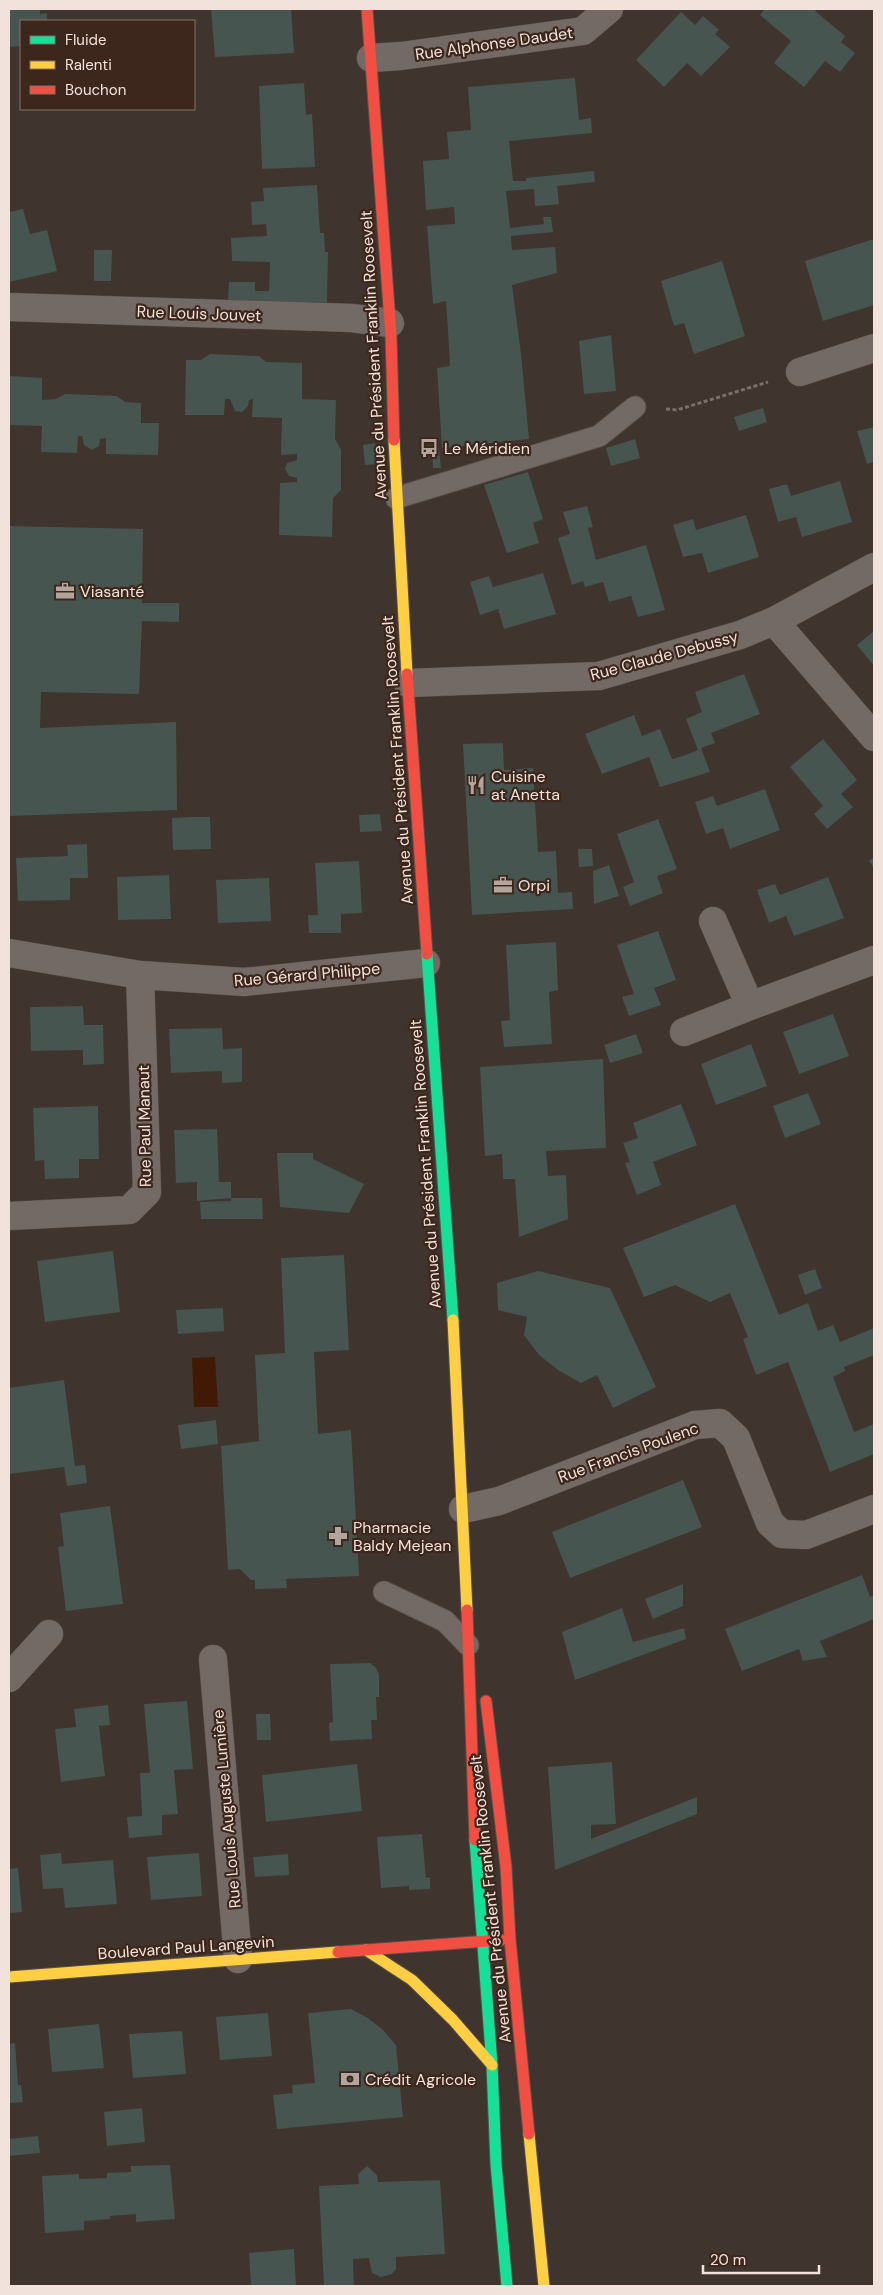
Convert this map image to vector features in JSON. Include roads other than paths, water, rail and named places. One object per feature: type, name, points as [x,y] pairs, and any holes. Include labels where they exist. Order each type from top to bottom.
[{"type":"main road","name":"Avenue du Président Franklin Roosevelt","points":[[367,9],[390,322],[396,498],[426,963],[448,1233],[463,1509],[474,1647],[476,1866],[484,1941],[496,2164],[508,2286]]},
{"type":"main road","name":"Avenue du Président Franklin Roosevelt","points":[[485,1689],[506,1867],[510,1939],[544,2286]]},
{"type":"main road","name":"Boulevard Paul Langevin","points":[[9,1977],[510,1939]]},
{"type":"main road","points":[[366,1950],[412,1980],[454,2020],[492,2065]]},
{"type":"street","name":"Rue Alphonse Daudet","points":[[371,58],[401,56],[584,31],[609,9]]},
{"type":"street","name":"Rue Louis Jouvet","points":[[9,307],[352,318],[390,322]]},
{"type":"street","points":[[800,372],[874,348]]},
{"type":"street","name":"Rue Claude Debussy","points":[[408,683],[599,676],[740,635],[774,621],[874,566]]},
{"type":"street","points":[[774,621],[874,737]]},
{"type":"street","points":[[713,921],[750,1006]]},
{"type":"street","name":"Rue Gérard Philippe","points":[[9,953],[140,975],[244,982],[426,963]]},
{"type":"street","points":[[684,1032],[874,960]]},
{"type":"street","name":"Rue Paul Manaut","points":[[9,1216],[129,1210],[147,1192],[140,975]]},
{"type":"street","name":"Rue Francis Poulenc","points":[[463,1509],[499,1500],[695,1425],[720,1423],[736,1438],[770,1523],[782,1534],[806,1535],[874,1510]]},
{"type":"street","points":[[9,1678],[49,1634]]},
{"type":"street","name":"Rue Louis Auguste Lumière","points":[[213,1659],[238,1959]]},
{"type":"lane","points":[[396,498],[599,436],[635,407]]},
{"type":"lane","points":[[384,1592],[445,1621],[474,1647]]},
{"type":"place","name":"Le Méridien","points":[[429,448]]},
{"type":"place","name":"Viasanté","points":[[65,591]]},
{"type":"place","name":"Cuisine at Anetta","points":[[476,785]]},
{"type":"place","name":"Orpi","points":[[503,885]]},
{"type":"place","name":"Pharmacie Baldy Mejean","points":[[338,1536]]},
{"type":"place","name":"Crédit Agricole","points":[[350,2079]]}]
